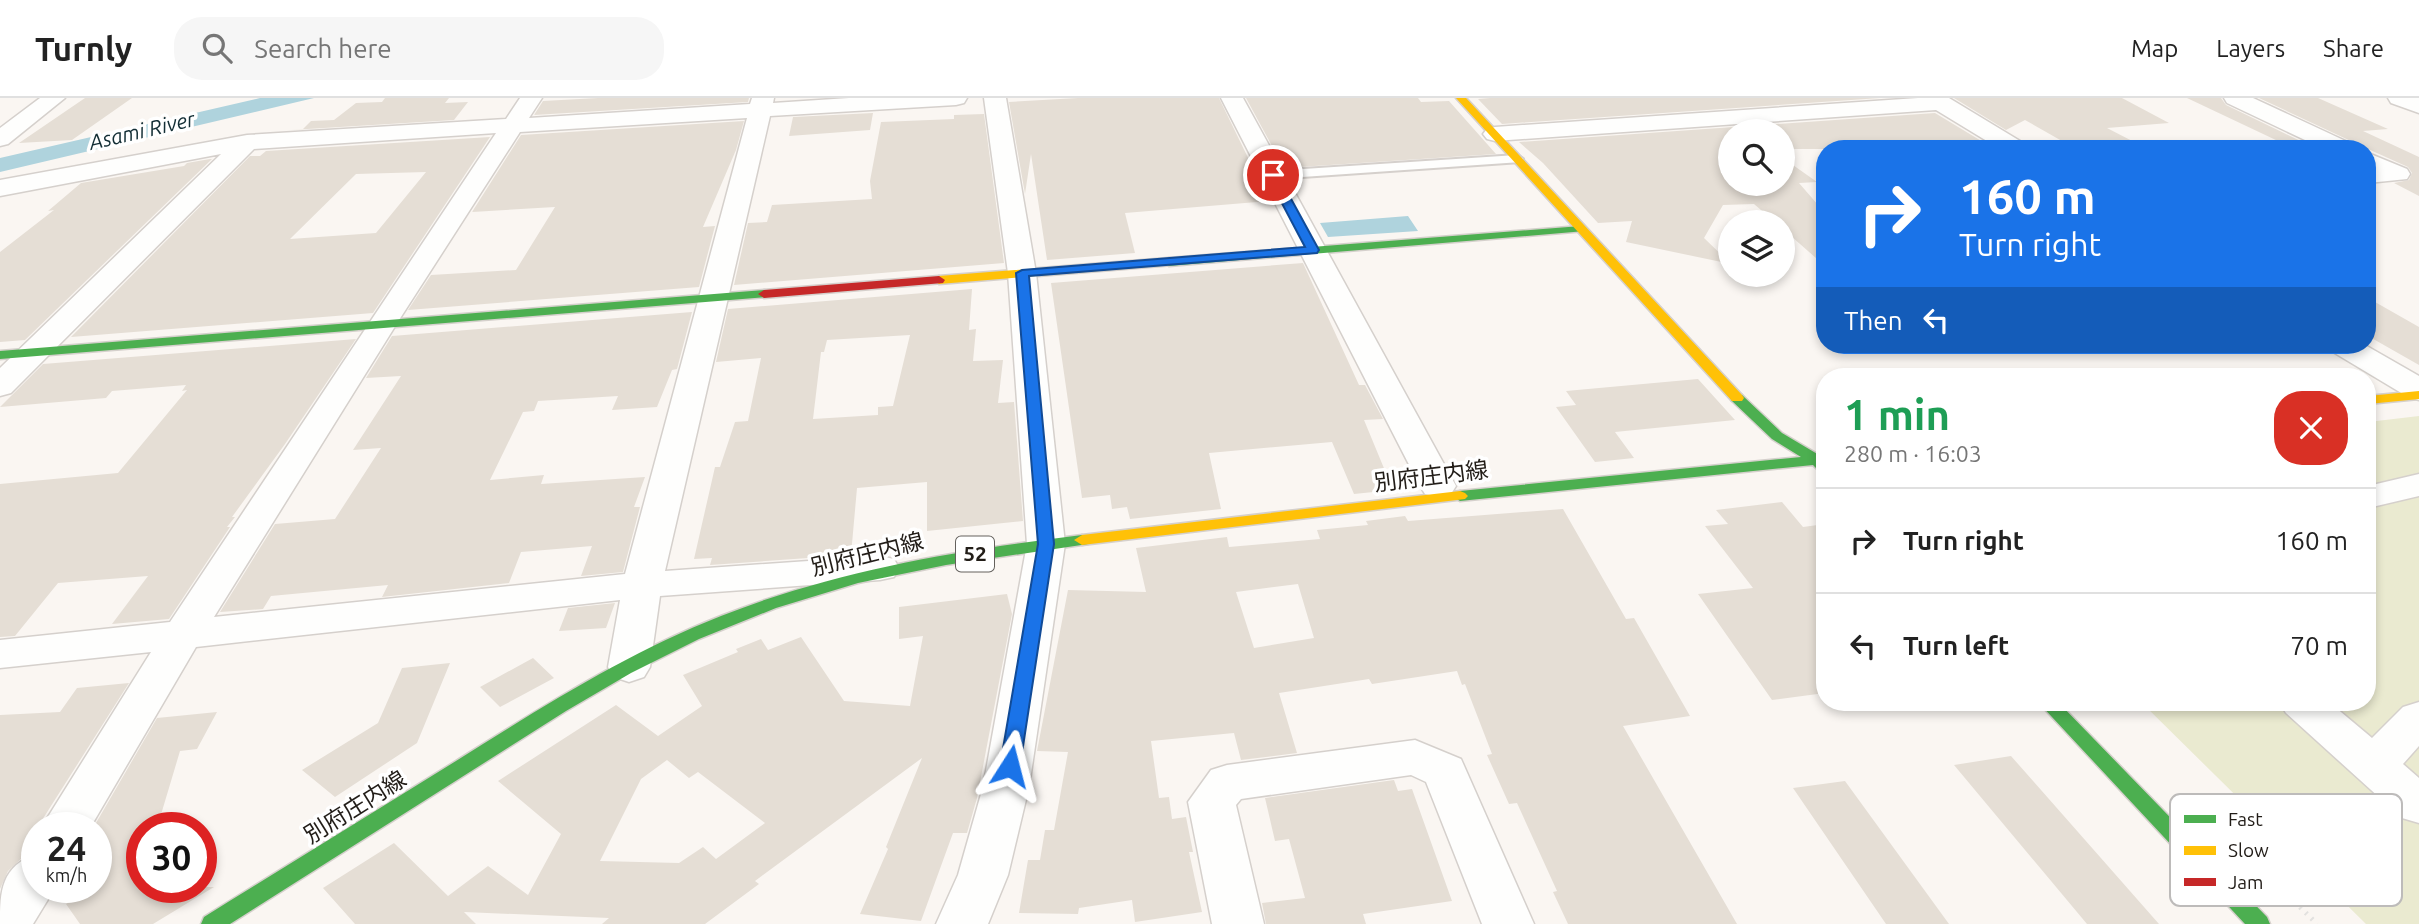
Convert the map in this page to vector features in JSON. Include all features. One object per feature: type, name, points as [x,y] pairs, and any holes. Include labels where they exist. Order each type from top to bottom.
[{"type":"street","points":[[0,139],[54,98]]},
{"type":"street","points":[[0,188],[247,142],[523,112],[956,98]]},
{"type":"street","points":[[962,924],[983,875],[1006,787],[1046,544],[1022,273],[995,98]]},
{"type":"street","points":[[1231,98],[1438,486]]},
{"type":"street","points":[[1461,98],[1751,412],[1777,436],[1816,459]]},
{"type":"street","points":[[1651,98],[1684,122]]},
{"type":"street","points":[[2235,98],[2325,140]]},
{"type":"street","points":[[2399,98],[2419,106]]},
{"type":"street","points":[[1495,134],[1684,122],[1937,101],[2002,140]]},
{"type":"street","points":[[629,667],[642,585],[762,104]]},
{"type":"street","points":[[75,812],[183,634],[523,112]]},
{"type":"street","points":[[0,386],[247,142]]},
{"type":"street","points":[[2376,164],[2398,174],[2376,175]]},
{"type":"street","points":[[0,355],[1581,229]]},
{"type":"street","points":[[2358,354],[2419,392]]},
{"type":"street","points":[[2376,399],[2419,392]]},
{"type":"street","name":"別府庄内線","points":[[212,924],[523,729],[629,667],[694,634],[768,605],[856,578],[915,565],[1046,544],[1516,489],[1816,463]]},
{"type":"street","points":[[2376,495],[2419,485]]},
{"type":"street","points":[[0,654],[642,585],[915,565]]},
{"type":"street","points":[[2056,711],[2170,831]]},
{"type":"street","points":[[2311,711],[2419,805]]},
{"type":"street","points":[[2374,765],[2419,718]]},
{"type":"street","points":[[1238,924],[1212,802],[1227,783],[1415,757],[1445,771],[1508,924]]},
{"type":"street","points":[[6,924],[21,900]]},
{"type":"street","points":[[2242,906],[2259,924]]},
{"type":"lane","points":[[1273,175],[1517,159]]},
{"type":"green space","points":[[2419,416],[2419,924],[2366,924],[2348,906],[2402,906],[2402,794],[2234,794],[2150,711],[2376,711],[2376,421]]},
{"type":"water","name":"Asami River","points":[[260,98],[314,98],[0,172],[0,158]]},
{"type":"water","points":[[1408,216],[1418,231],[1328,237],[1320,223]]},
{"type":"building","points":[[85,98],[132,98],[72,140],[19,143]]},
{"type":"building","points":[[385,98],[449,98],[445,103],[468,102],[454,120],[291,130],[303,129],[311,121],[334,120],[356,103],[382,102]]},
{"type":"building","points":[[598,98],[749,98],[748,102],[534,115],[543,101]]},
{"type":"building","points":[[1078,98],[1219,98],[1269,201],[1125,213],[1135,253],[1047,260],[1031,154],[1025,194],[1009,102]]},
{"type":"building","points":[[1246,98],[1418,98],[1421,102],[1449,101],[1496,154],[1284,168]]},
{"type":"building","points":[[1880,98],[1502,124],[1478,99]]},
{"type":"building","points":[[1954,98],[2122,98],[2169,123],[2107,128],[2130,140],[2060,140],[2025,120],[2006,130]]},
{"type":"building","points":[[2187,98],[2221,98],[2226,105],[2298,140],[2276,140]]},
{"type":"building","points":[[2259,98],[2318,98],[2388,129],[2363,131],[2419,157],[2419,196],[2394,183],[2409,180],[2412,173],[2408,167],[2376,153],[2376,140],[2349,140]]},
{"type":"building","points":[[873,113],[870,130],[789,136],[793,117]]},
{"type":"building","points":[[1935,113],[1980,140],[1816,140],[1816,149],[1795,149],[1795,123]]},
{"type":"building","points":[[984,114],[1004,263],[734,285],[748,223],[767,222],[772,205],[872,199],[870,181],[881,122],[954,119],[954,115]]},
{"type":"building","points":[[744,121],[736,150],[703,227],[715,226],[699,287],[408,310],[431,275],[516,270],[555,207],[472,212],[521,135]]},
{"type":"building","points":[[1718,128],[1718,196],[1795,196],[1795,166],[1816,181],[1799,183],[1816,203],[1816,258],[1795,240],[1795,210],[1761,210],[1754,204],[1723,205],[1718,210],[1704,238],[1718,251],[1718,261],[1626,242],[1632,221],[1598,223],[1543,163],[1519,142]]},
{"type":"building","points":[[490,137],[373,313],[71,337],[250,156],[260,156],[266,151]],"holes":[[[426,172],[376,233],[290,239],[356,174]]]},
{"type":"building","points":[[212,159],[25,340],[0,342],[0,252],[54,210],[48,211],[81,183]]},
{"type":"building","points":[[1303,263],[1359,385],[1365,385],[1383,419],[1364,420],[1393,490],[1354,494],[1332,442],[1209,453],[1221,509],[1130,519],[1127,507],[1112,509],[1110,495],[1082,498],[1051,283]]},
{"type":"building","points":[[972,289],[969,330],[976,329],[973,361],[1003,360],[998,403],[1014,402],[1023,521],[927,531],[927,482],[857,488],[851,555],[710,565],[712,558],[694,559],[715,467],[720,467],[735,422],[748,421],[761,358],[716,362],[728,309]],"holes":[[[910,335],[893,406],[878,407],[878,415],[813,419],[821,352],[824,352],[827,340]]]},
{"type":"building","points":[[2376,303],[2419,327],[2419,365],[2376,341]]},
{"type":"building","points":[[692,312],[677,369],[672,370],[657,407],[612,410],[618,396],[538,401],[534,411],[523,412],[490,480],[544,475],[541,484],[645,477],[634,507],[640,507],[623,572],[581,576],[592,546],[521,552],[509,583],[382,597],[388,585],[271,596],[263,609],[220,612],[275,524],[335,519],[381,448],[353,450],[401,376],[366,378],[392,336]]},
{"type":"building","points":[[356,339],[232,517],[235,517],[227,527],[230,527],[169,619],[112,624],[148,576],[58,583],[15,636],[0,637],[0,484],[118,473],[187,390],[182,391],[186,385],[112,391],[106,398],[0,407],[43,364]]},
{"type":"building","points":[[1698,379],[1735,420],[1615,432],[1634,458],[1595,462],[1556,407],[1576,405],[1566,391]]},
{"type":"building","points":[[1782,502],[1803,527],[1816,525],[1816,694],[1772,700],[1698,594],[1753,588],[1705,526],[1728,524],[1716,510]]},
{"type":"building","points":[[1563,509],[1626,619],[1634,618],[1690,716],[1623,726],[1737,924],[1568,924],[1553,892],[1557,891],[1517,803],[1509,804],[1487,755],[1492,754],[1465,684],[1462,685],[1457,671],[1372,684],[1369,679],[1279,693],[1297,753],[1241,760],[1234,733],[1151,741],[1159,798],[1169,797],[1172,819],[1186,817],[1193,852],[1189,852],[1202,912],[1135,922],[1132,900],[1079,908],[1078,914],[1019,913],[1028,860],[1040,860],[1045,830],[1054,830],[1068,752],[1037,751],[1068,590],[1146,592],[1136,548],[1227,537],[1229,547],[1320,539],[1317,530],[1368,525],[1366,521],[1405,516],[1408,521]],"holes":[[[1298,584],[1314,638],[1254,648],[1236,592]]]},
{"type":"building","points":[[1007,594],[1012,614],[977,798],[967,833],[953,833],[921,921],[860,914],[922,758],[755,881],[759,884],[705,924],[602,924],[609,918],[464,912],[476,924],[355,924],[323,888],[394,843],[448,896],[488,866],[528,895],[561,834],[498,781],[616,705],[658,736],[702,706],[683,675],[738,652],[736,649],[761,639],[768,650],[801,637],[844,701],[910,706],[923,636],[899,639],[899,607]],"holes":[[[667,760],[689,778],[698,772],[765,823],[716,859],[703,847],[679,863],[600,861],[641,779]]]},
{"type":"building","points":[[615,603],[606,628],[559,631],[568,608]]},
{"type":"building","points":[[533,658],[554,678],[500,707],[480,687]]},
{"type":"building","points":[[450,663],[417,743],[335,797],[302,770],[378,723],[402,668]]},
{"type":"building","points":[[129,683],[47,812],[21,812],[21,859],[8,871],[0,889],[0,715],[60,712],[77,688]]},
{"type":"building","points":[[217,712],[197,749],[180,751],[162,812],[126,812],[126,903],[188,903],[153,924],[80,924],[66,904],[112,903],[112,812],[102,812],[157,718]]},
{"type":"building","points":[[2011,756],[2159,924],[2087,924],[1954,765]]},
{"type":"building","points":[[1394,780],[1398,791],[1412,789],[1452,901],[1363,914],[1366,924],[1266,924],[1262,903],[1305,898],[1289,839],[1275,841],[1265,798]]},
{"type":"building","points":[[1845,781],[1949,924],[1886,924],[1793,788]]},
{"type":"traffic: fast","points":[[1169,262],[1581,229]]},
{"type":"traffic: fast","points":[[0,355],[764,294]]},
{"type":"traffic: fast","points":[[1737,398],[1777,436],[1816,459]]},
{"type":"traffic: fast","points":[[1460,496],[1816,460]]},
{"type":"traffic: fast","points":[[212,924],[559,706],[625,668],[692,635],[769,604],[857,578],[946,559],[1082,540]]},
{"type":"traffic: fast","points":[[2056,711],[2170,831]]},
{"type":"traffic: fast","points":[[2242,906],[2259,924]]},
{"type":"traffic: slow","points":[[1461,98],[1737,398]]},
{"type":"traffic: slow","points":[[939,280],[1169,262]]},
{"type":"traffic: slow","points":[[2376,399],[2419,395]]},
{"type":"traffic: slow","points":[[1082,540],[1460,496]]},
{"type":"traffic: jam","points":[[764,294],[939,280]]},
{"type":"route","points":[[1010,766],[1046,544],[1022,273],[1313,250],[1273,175]]}]
